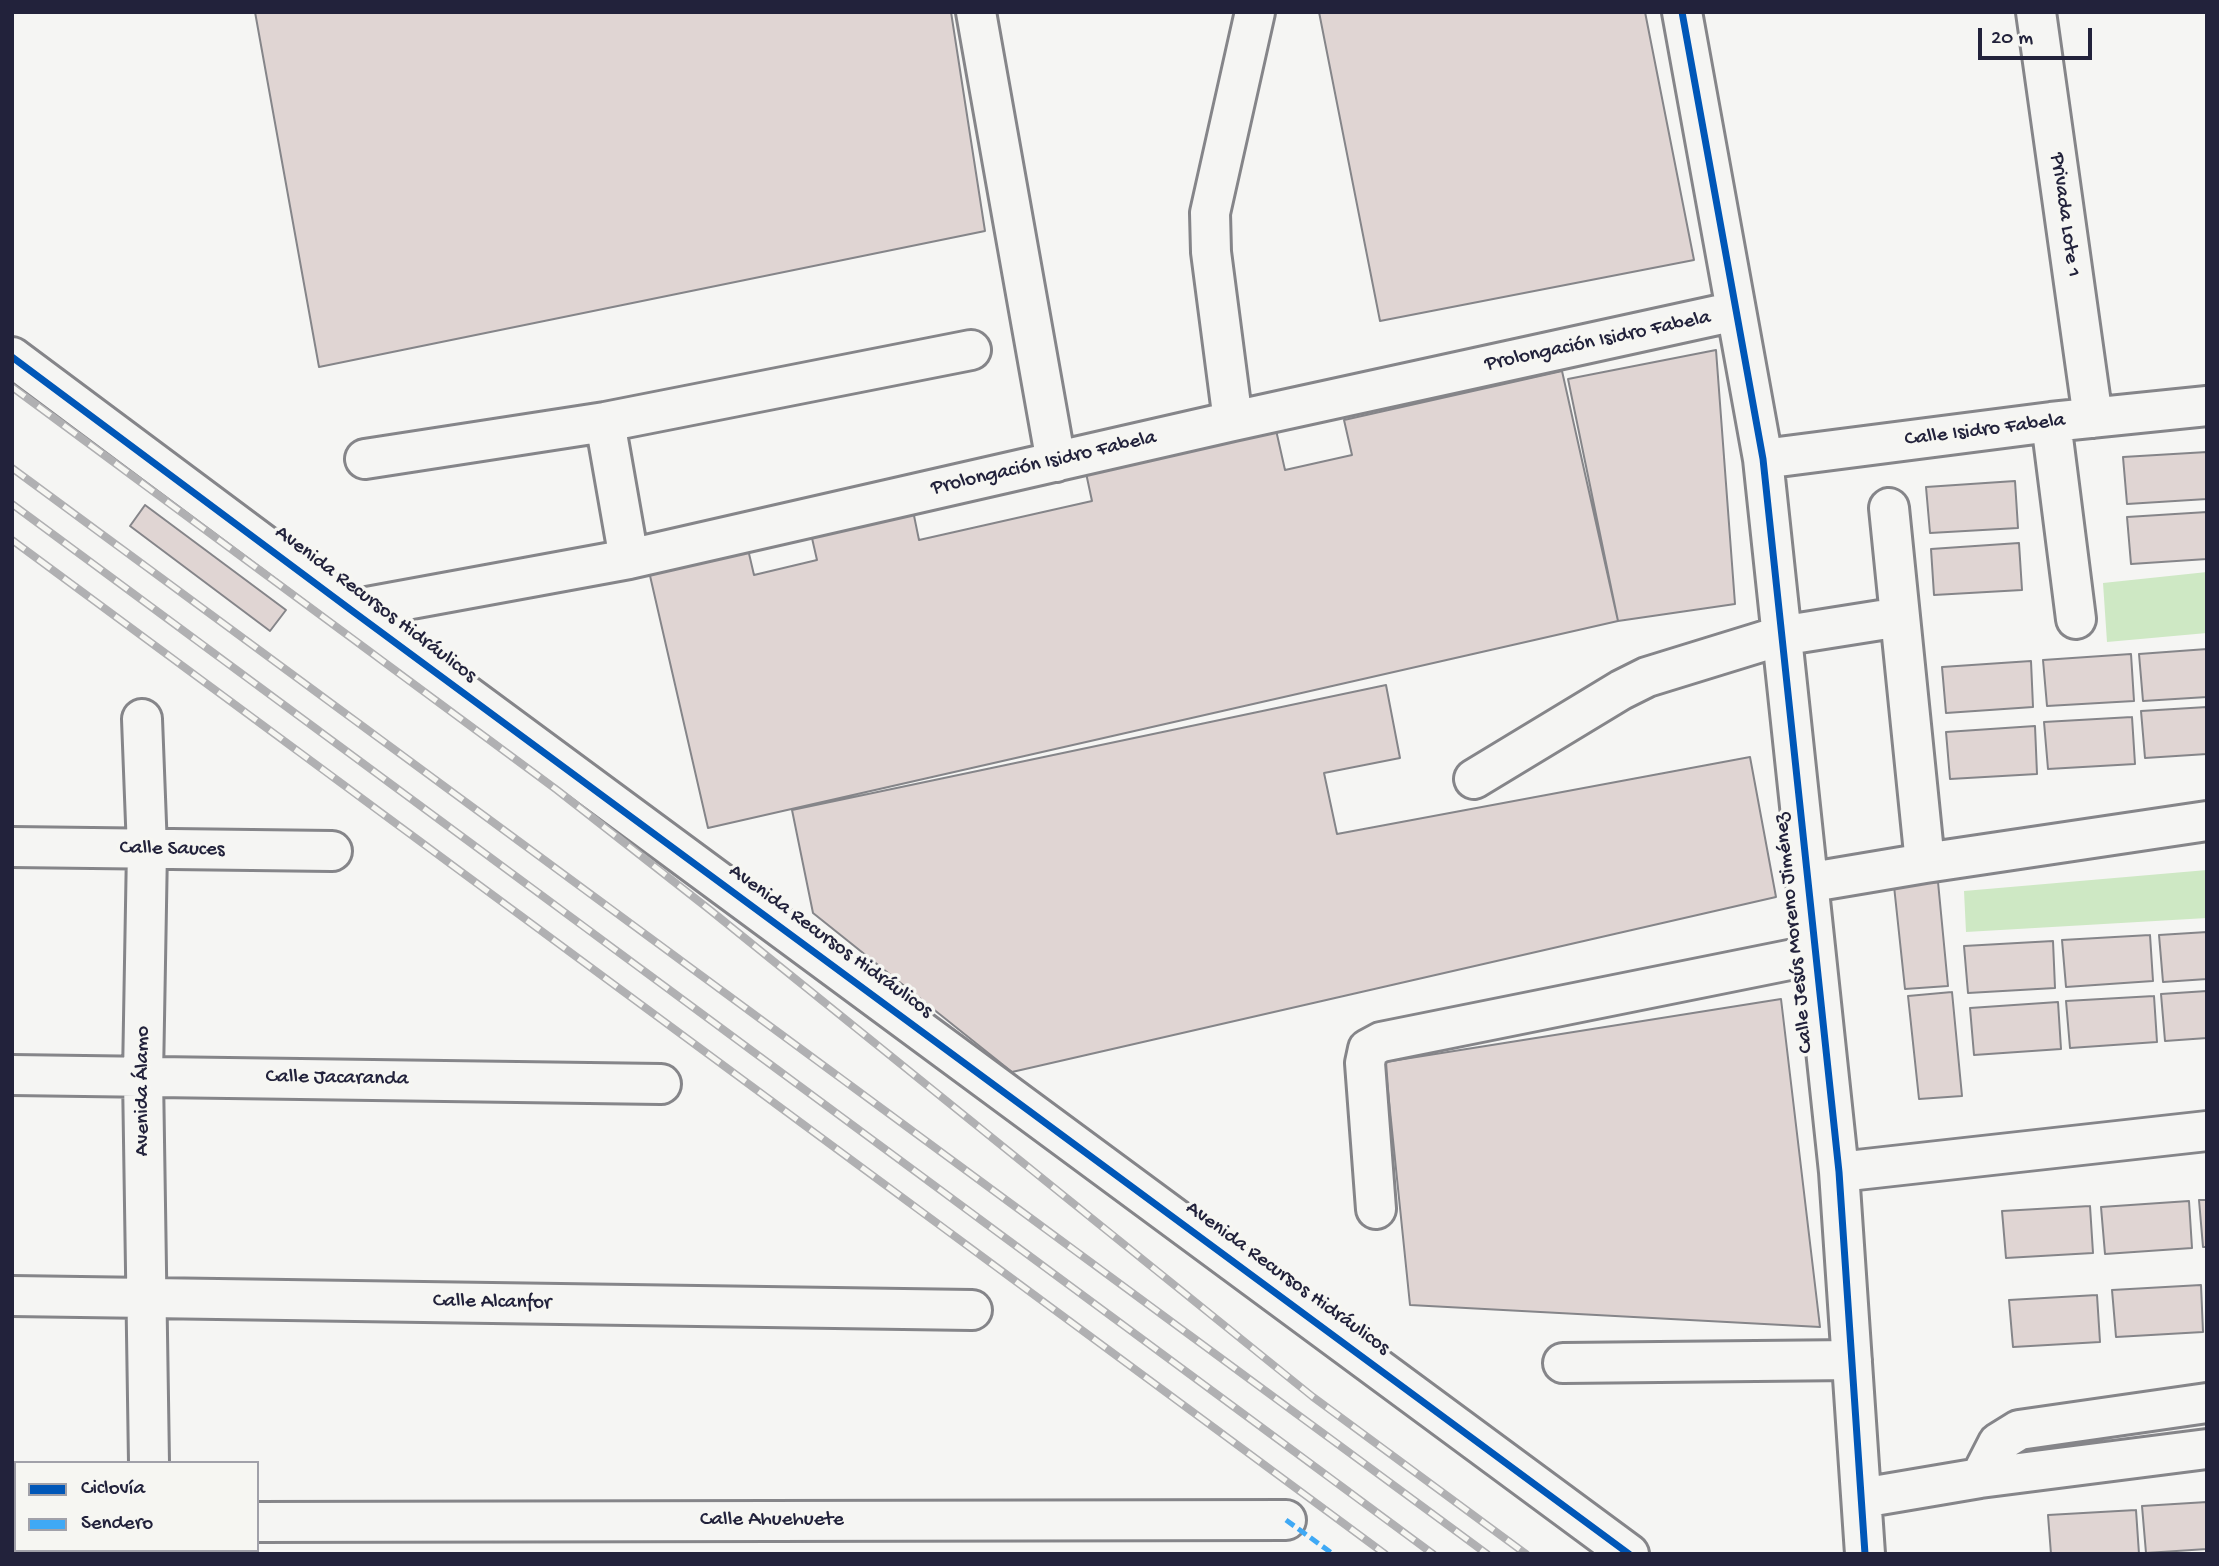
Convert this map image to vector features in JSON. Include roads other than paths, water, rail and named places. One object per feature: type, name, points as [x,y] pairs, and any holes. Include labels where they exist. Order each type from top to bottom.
[{"type":"street","points":[[976,12],[1056,462]]},
{"type":"street","points":[[1233,421],[1211,252],[1210,213],[1255,12]]},
{"type":"street","name":"Calle Jesús Moreno Jiménez","points":[[1682,12],[1763,459],[1806,883],[1839,1172],[1866,1554]]},
{"type":"street","name":"Privada Lote 1","points":[[2036,12],[2093,418]]},
{"type":"street","name":"Prolongación Isidro Fabela","points":[[351,610],[629,559],[1233,421],[1736,312]]},
{"type":"street","points":[[365,460],[605,422],[971,349]]},
{"type":"street","name":"Avenida Recursos Hidráulicos","points":[[12,357],[1629,1554]]},
{"type":"street","name":"Calle Isidro Fabela","points":[[1763,459],[2051,422],[2207,406]]},
{"type":"street","points":[[605,422],[629,559]]},
{"type":"street","points":[[2051,422],[2076,619]]},
{"type":"street","points":[[1889,508],[1925,863]]},
{"type":"street","points":[[1474,779],[1647,677],[1780,636],[1900,617]]},
{"type":"street","name":"Avenida Álamo","points":[[142,719],[146,849],[143,1076],[149,1461]]},
{"type":"street","points":[[1806,883],[2207,821]]},
{"type":"street","name":"Calle Sauces","points":[[12,847],[332,851]]},
{"type":"street","points":[[1376,1209],[1365,1063],[1368,1049],[1381,1042],[1814,955]]},
{"type":"street","name":"Calle Jacaranda","points":[[12,1075],[661,1084]]},
{"type":"street","points":[[1839,1172],[2207,1131]]},
{"type":"street","name":"Calle Alcanfor","points":[[12,1296],[972,1310]]},
{"type":"street","points":[[1563,1363],[1852,1360]]},
{"type":"street","points":[[1980,1478],[1998,1443],[2020,1430],[2207,1403]]},
{"type":"street","points":[[1862,1499],[1980,1478],[2207,1449]]},
{"type":"street","name":"Calle Ahuehuete","points":[[259,1522],[1286,1520]]},
{"type":"railway","points":[[12,387],[557,790],[710,910],[1313,1397],[1526,1554]]},
{"type":"railway","points":[[12,468],[1487,1554]]},
{"type":"railway","points":[[12,504],[1433,1554]]},
{"type":"railway","points":[[12,540],[1385,1554]]}]
